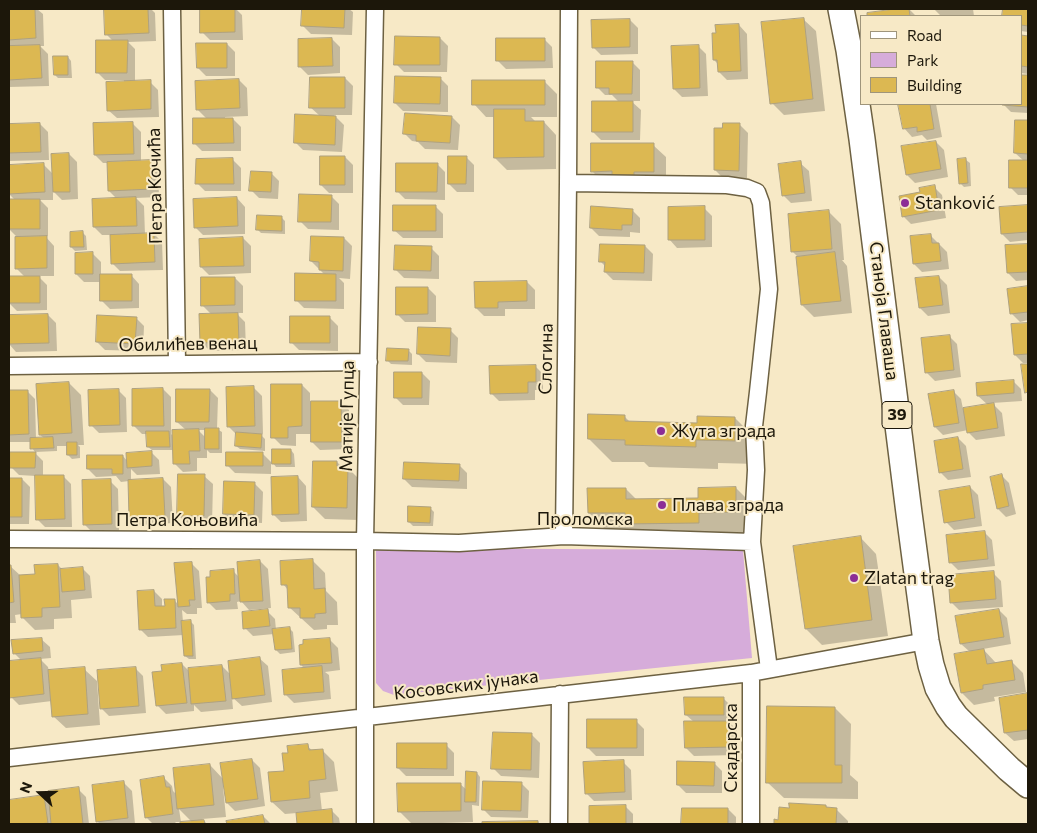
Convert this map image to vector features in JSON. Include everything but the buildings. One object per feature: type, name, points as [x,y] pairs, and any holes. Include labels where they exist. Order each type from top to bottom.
[{"type":"main road","name":"Станоја Главаша","points":[[840,9],[849,50],[862,139],[926,641],[931,665],[938,688],[956,718],[1028,786]]},
{"type":"street","name":"Петра Кочића","points":[[172,9],[177,363]]},
{"type":"street","name":"Матије Гупца","points":[[365,824],[365,540],[375,9]]},
{"type":"street","name":"Слогина","points":[[564,536],[569,9]]},
{"type":"street","points":[[568,183],[727,185],[747,188],[756,192],[761,203],[769,288],[754,426],[756,470],[752,542],[769,669]]},
{"type":"street","name":"Обилићев венац","points":[[9,366],[369,362]]},
{"type":"street","name":"Проломска","points":[[365,540],[459,543],[564,536],[752,542]]},
{"type":"street","name":"Петра Коњовића","points":[[9,539],[365,540]]},
{"type":"street","name":"Косовских јунака","points":[[9,758],[751,673],[926,641]]},
{"type":"street","name":"Скадарска","points":[[751,673],[751,824]]},
{"type":"street","points":[[559,824],[560,694]]},
{"type":"green space","points":[[376,548],[743,550],[752,658],[394,695],[383,691],[376,683]]},
{"type":"place","name":"Stanković","points":[[905,203]]},
{"type":"place","name":"Жута зграда","points":[[661,431]]},
{"type":"place","name":"Плава зграда","points":[[662,505]]},
{"type":"place","name":"Zlatan trag","points":[[854,578]]}]
